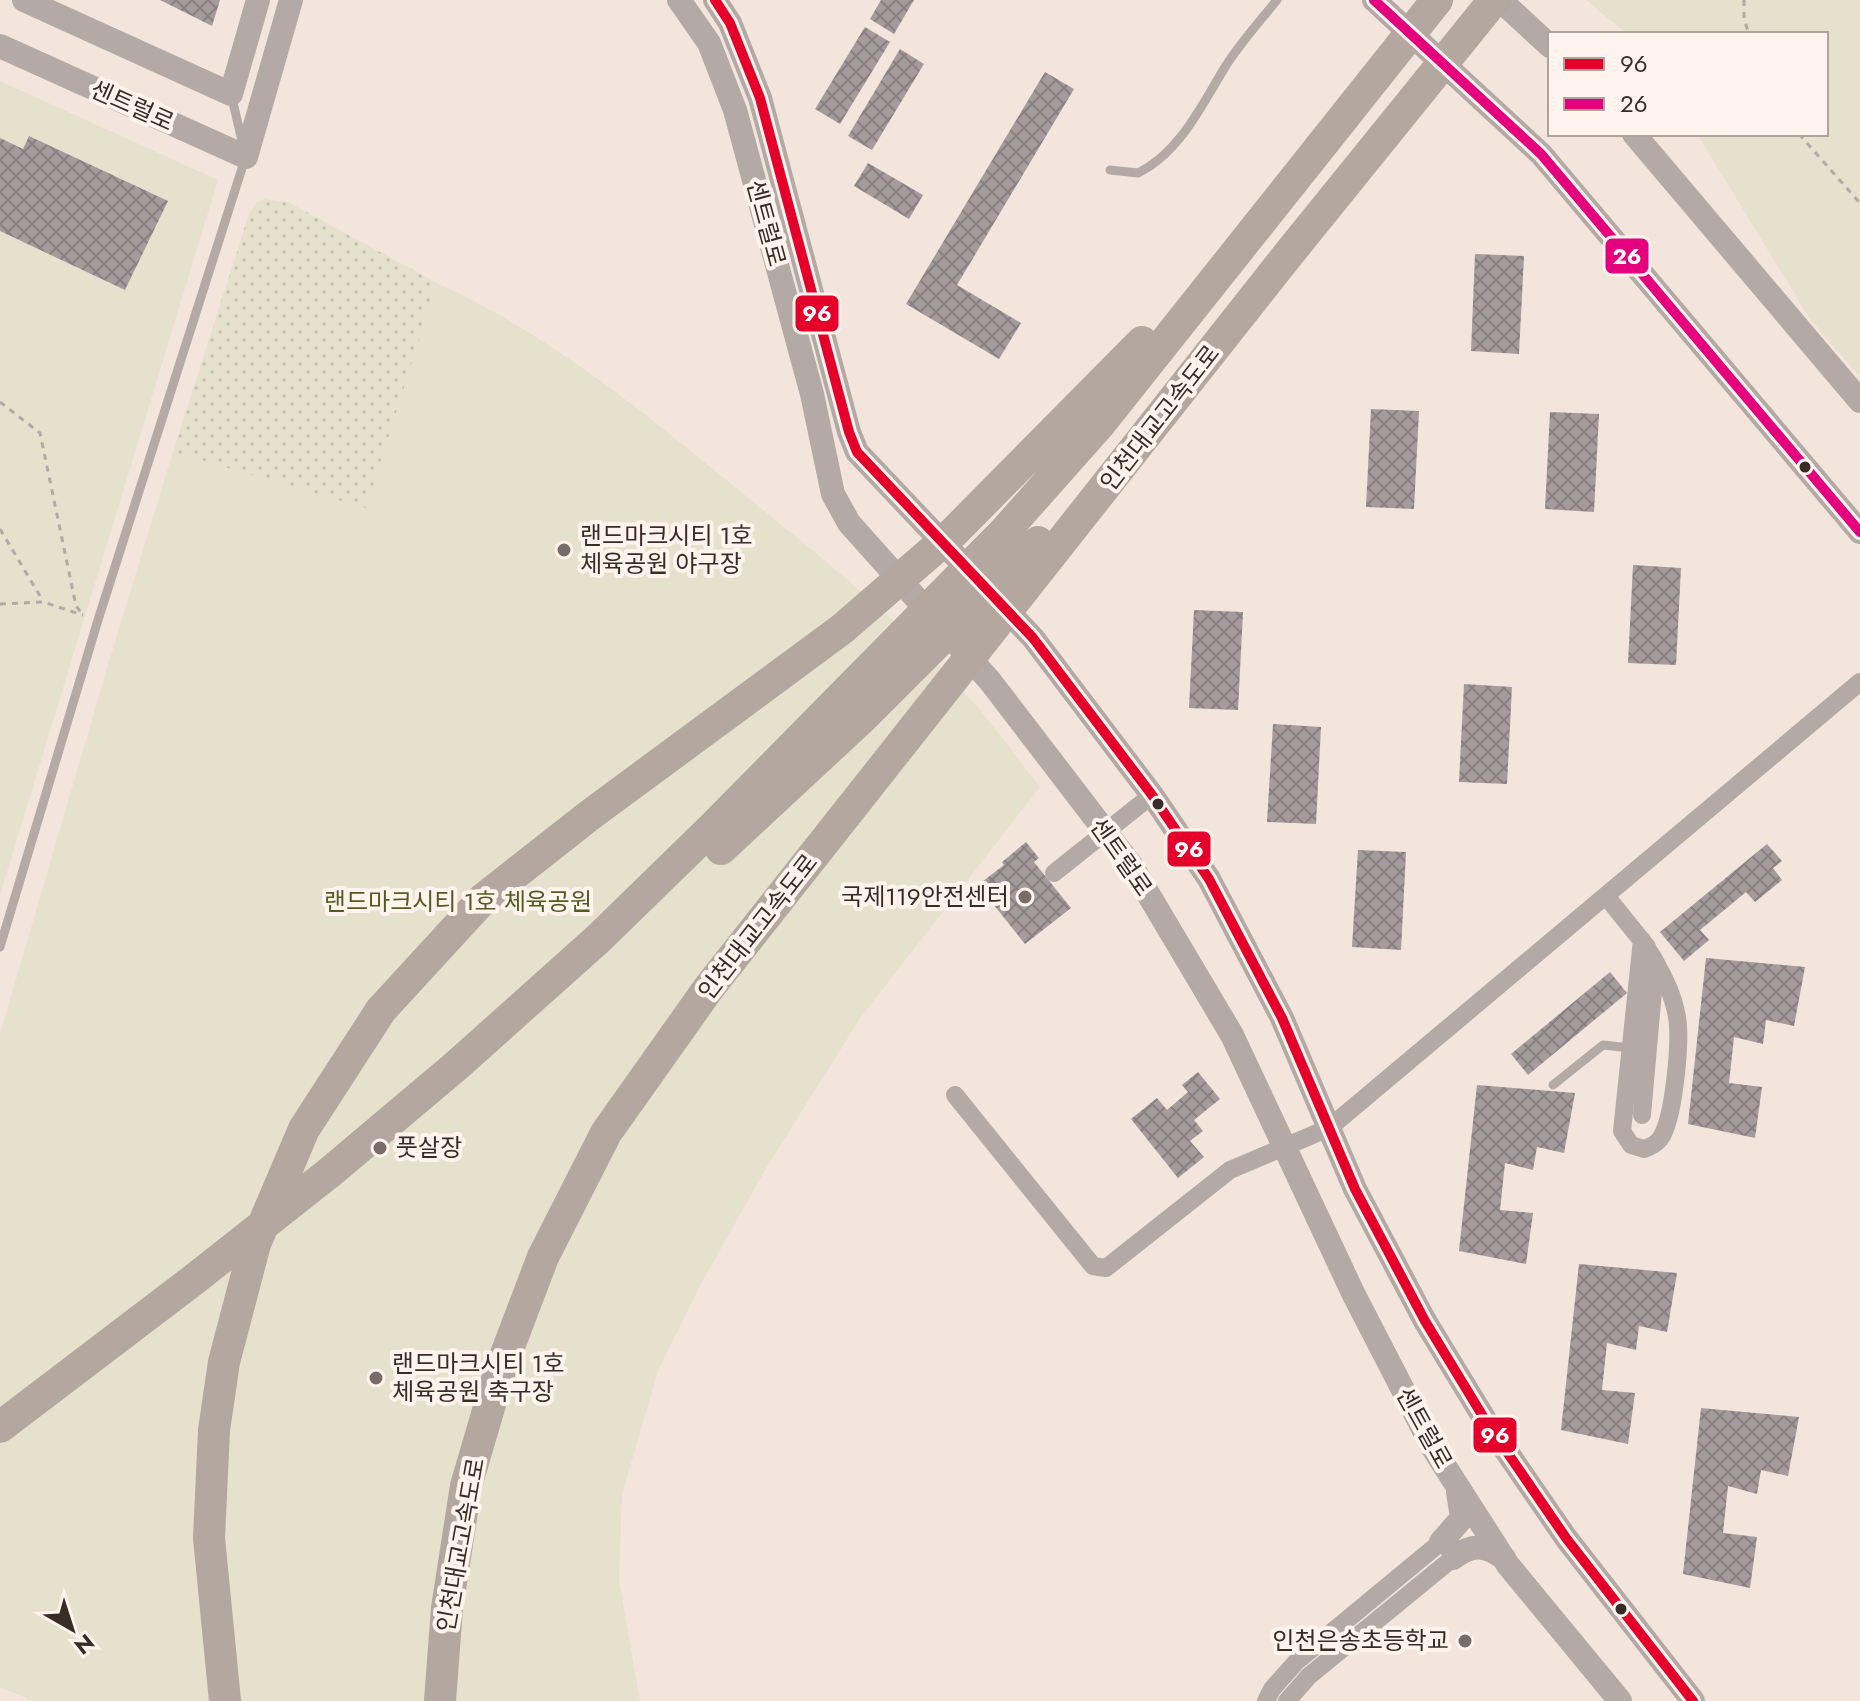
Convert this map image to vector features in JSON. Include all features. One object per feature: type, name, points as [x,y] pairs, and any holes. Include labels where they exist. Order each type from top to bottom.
[{"type":"highway","name":"인천대교고속도로","points":[[0,1427],[329,1173],[456,1066],[598,939],[844,697],[1004,532],[1099,425],[1437,0]]},
{"type":"highway","name":"인천대교고속도로","points":[[0,1448],[342,1187],[610,952],[863,717],[1003,579],[1109,467],[1497,0]]},
{"type":"highway","name":"인천대교고속도로","points":[[225,1701],[209,1538],[214,1430],[224,1362],[255,1244],[304,1129],[381,1010],[483,899],[590,815],[842,629],[953,533],[1254,229]]},
{"type":"highway","name":"인천대교고속도로","points":[[440,1701],[447,1608],[466,1486],[500,1370],[543,1257],[606,1133],[708,989],[1287,256]]},
{"type":"main road","points":[[24,0],[231,94],[258,0]]},
{"type":"main road","points":[[246,157],[291,0]]},
{"type":"main road","name":"센트럴로","points":[[679,0],[709,43],[735,110],[812,394],[833,494],[849,523],[990,681],[1131,865],[1232,1035],[1353,1293],[1433,1448],[1504,1558],[1620,1701]]},
{"type":"main road","name":"센트럴로","points":[[715,0],[730,23],[760,98],[849,432],[857,452],[1033,638],[1152,795],[1209,879],[1282,1018],[1355,1189],[1425,1321],[1487,1423],[1566,1538],[1693,1701]]},
{"type":"main road","points":[[1374,0],[1541,154],[1860,532]]},
{"type":"main road","points":[[1497,0],[1548,44]]},
{"type":"main road","name":"센트럴로","points":[[0,46],[246,157]]},
{"type":"main road","points":[[1636,136],[1860,401]]},
{"type":"main road","points":[[1455,1482],[1462,1518],[1447,1550],[1482,1546],[1504,1558]]},
{"type":"street","points":[[955,1095],[1088,1260],[1099,1268],[1114,1263],[1230,1170],[1329,1128],[1860,682]]},
{"type":"street","points":[[1054,873],[1152,795]]},
{"type":"street","points":[[1606,896],[1647,947],[1670,988],[1678,1019],[1677,1064],[1666,1126],[1658,1142],[1644,1149],[1626,1141],[1622,1131],[1647,947]]},
{"type":"street","points":[[1642,1115],[1656,985],[1647,947]]},
{"type":"street","points":[[1266,1701],[1272,1689],[1297,1661],[1447,1550]]},
{"type":"street","points":[[1287,1701],[1309,1676],[1447,1550]]},
{"type":"lane","points":[[1110,170],[1138,173],[1164,155],[1190,123],[1236,52],[1277,0]]},
{"type":"lane","points":[[0,947],[98,620],[246,157],[231,94]]},
{"type":"lane","points":[[1553,1085],[1603,1045],[1631,1048]]},
{"type":"path","points":[[1744,0],[1744,19],[1748,32]]},
{"type":"path","points":[[1801,136],[1860,203]]},
{"type":"path","points":[[0,402],[40,433],[76,606],[84,616],[45,603],[0,604]]},
{"type":"path","points":[[0,529],[45,603]]},
{"type":"green space","points":[[1586,0],[1860,0],[1860,377],[1810,319],[1698,136],[1828,136],[1828,32],[1625,32]]},
{"type":"green space","points":[[0,81],[218,180],[0,895]]},
{"type":"green space","points":[[264,199],[288,202],[437,283],[366,509],[173,452],[249,214],[256,203]]},
{"type":"green space","name":"랜드마크시티 1호 체육공원","points":[[437,283],[512,322],[582,368],[649,417],[818,555],[886,614],[950,677],[988,719],[1040,787],[861,1017],[768,1165],[701,1284],[658,1371],[622,1494],[619,1580],[640,1701],[33,1701],[0,1687],[0,1034],[173,452],[366,508]]},
{"type":"building","points":[[160,0],[220,0],[212,26]]},
{"type":"building","points":[[881,0],[914,0],[894,34],[870,19]]},
{"type":"building","points":[[865,27],[890,42],[840,124],[815,109]]},
{"type":"building","points":[[900,49],[924,64],[872,150],[848,136]]},
{"type":"building","points":[[1045,72],[1074,89],[957,285],[1021,323],[999,359],[906,304]]},
{"type":"building","points":[[29,136],[168,201],[125,290],[0,231],[0,138],[23,149]]},
{"type":"building","points":[[868,163],[923,195],[909,219],[854,186]]},
{"type":"building","points":[[1475,254],[1524,256],[1519,354],[1471,351]]},
{"type":"building","points":[[1371,409],[1419,411],[1414,509],[1366,507]]},
{"type":"building","points":[[1550,412],[1599,414],[1594,512],[1545,509]]},
{"type":"building","points":[[1633,565],[1681,568],[1676,665],[1628,663]]},
{"type":"building","points":[[1194,610],[1243,612],[1238,710],[1189,708]]},
{"type":"building","points":[[1464,684],[1512,687],[1507,784],[1459,782]]},
{"type":"building","points":[[1273,724],[1321,727],[1316,824],[1267,822]]},
{"type":"building","name":"국제119안전센터","points":[[1026,842],[1039,858],[1034,862],[1071,908],[1025,944],[978,885],[1004,865],[1002,862]]},
{"type":"building","points":[[1767,844],[1782,861],[1773,868],[1782,880],[1755,902],[1746,892],[1700,930],[1709,940],[1684,961],[1660,932]]},
{"type":"building","points":[[1358,850],[1406,852],[1401,950],[1352,947]]},
{"type":"building","points":[[1706,958],[1805,967],[1794,1026],[1766,1020],[1763,1044],[1734,1037],[1729,1083],[1762,1087],[1755,1138],[1688,1124]]},
{"type":"building","points":[[1610,972],[1627,993],[1528,1075],[1511,1054]]},
{"type":"building","points":[[1198,1072],[1220,1099],[1194,1120],[1203,1131],[1190,1141],[1204,1157],[1178,1178],[1131,1119],[1157,1098],[1167,1110],[1188,1092],[1182,1085]]},
{"type":"building","points":[[1477,1085],[1575,1093],[1564,1153],[1537,1147],[1533,1170],[1505,1163],[1500,1210],[1533,1213],[1526,1264],[1459,1251]]},
{"type":"building","points":[[1579,1264],[1677,1273],[1667,1332],[1639,1326],[1636,1350],[1607,1343],[1602,1390],[1635,1393],[1628,1444],[1561,1430]]},
{"type":"building","points":[[1701,1408],[1799,1417],[1788,1476],[1761,1470],[1757,1494],[1728,1486],[1723,1533],[1757,1537],[1750,1588],[1683,1574]]},
{"type":"transit line","name":"96","points":[[715,0],[730,23],[760,98],[849,432],[857,452],[1033,638],[1152,795],[1209,879],[1282,1018],[1355,1189],[1425,1321],[1487,1423],[1566,1538],[1693,1701]]},
{"type":"transit line","name":"26","points":[[1374,0],[1541,154],[1860,532]]},
{"type":"place","name":"랜드마크시티 1호 체육공원 야구장","points":[[564,550]]},
{"type":"place","name":"국제119안전센터","points":[[1025,897]]},
{"type":"place","name":"풋살장","points":[[380,1148]]},
{"type":"place","name":"랜드마크시티 1호 체육공원 축구장","points":[[376,1378]]},
{"type":"place","name":"인천은송초등학교","points":[[1465,1641]]}]
